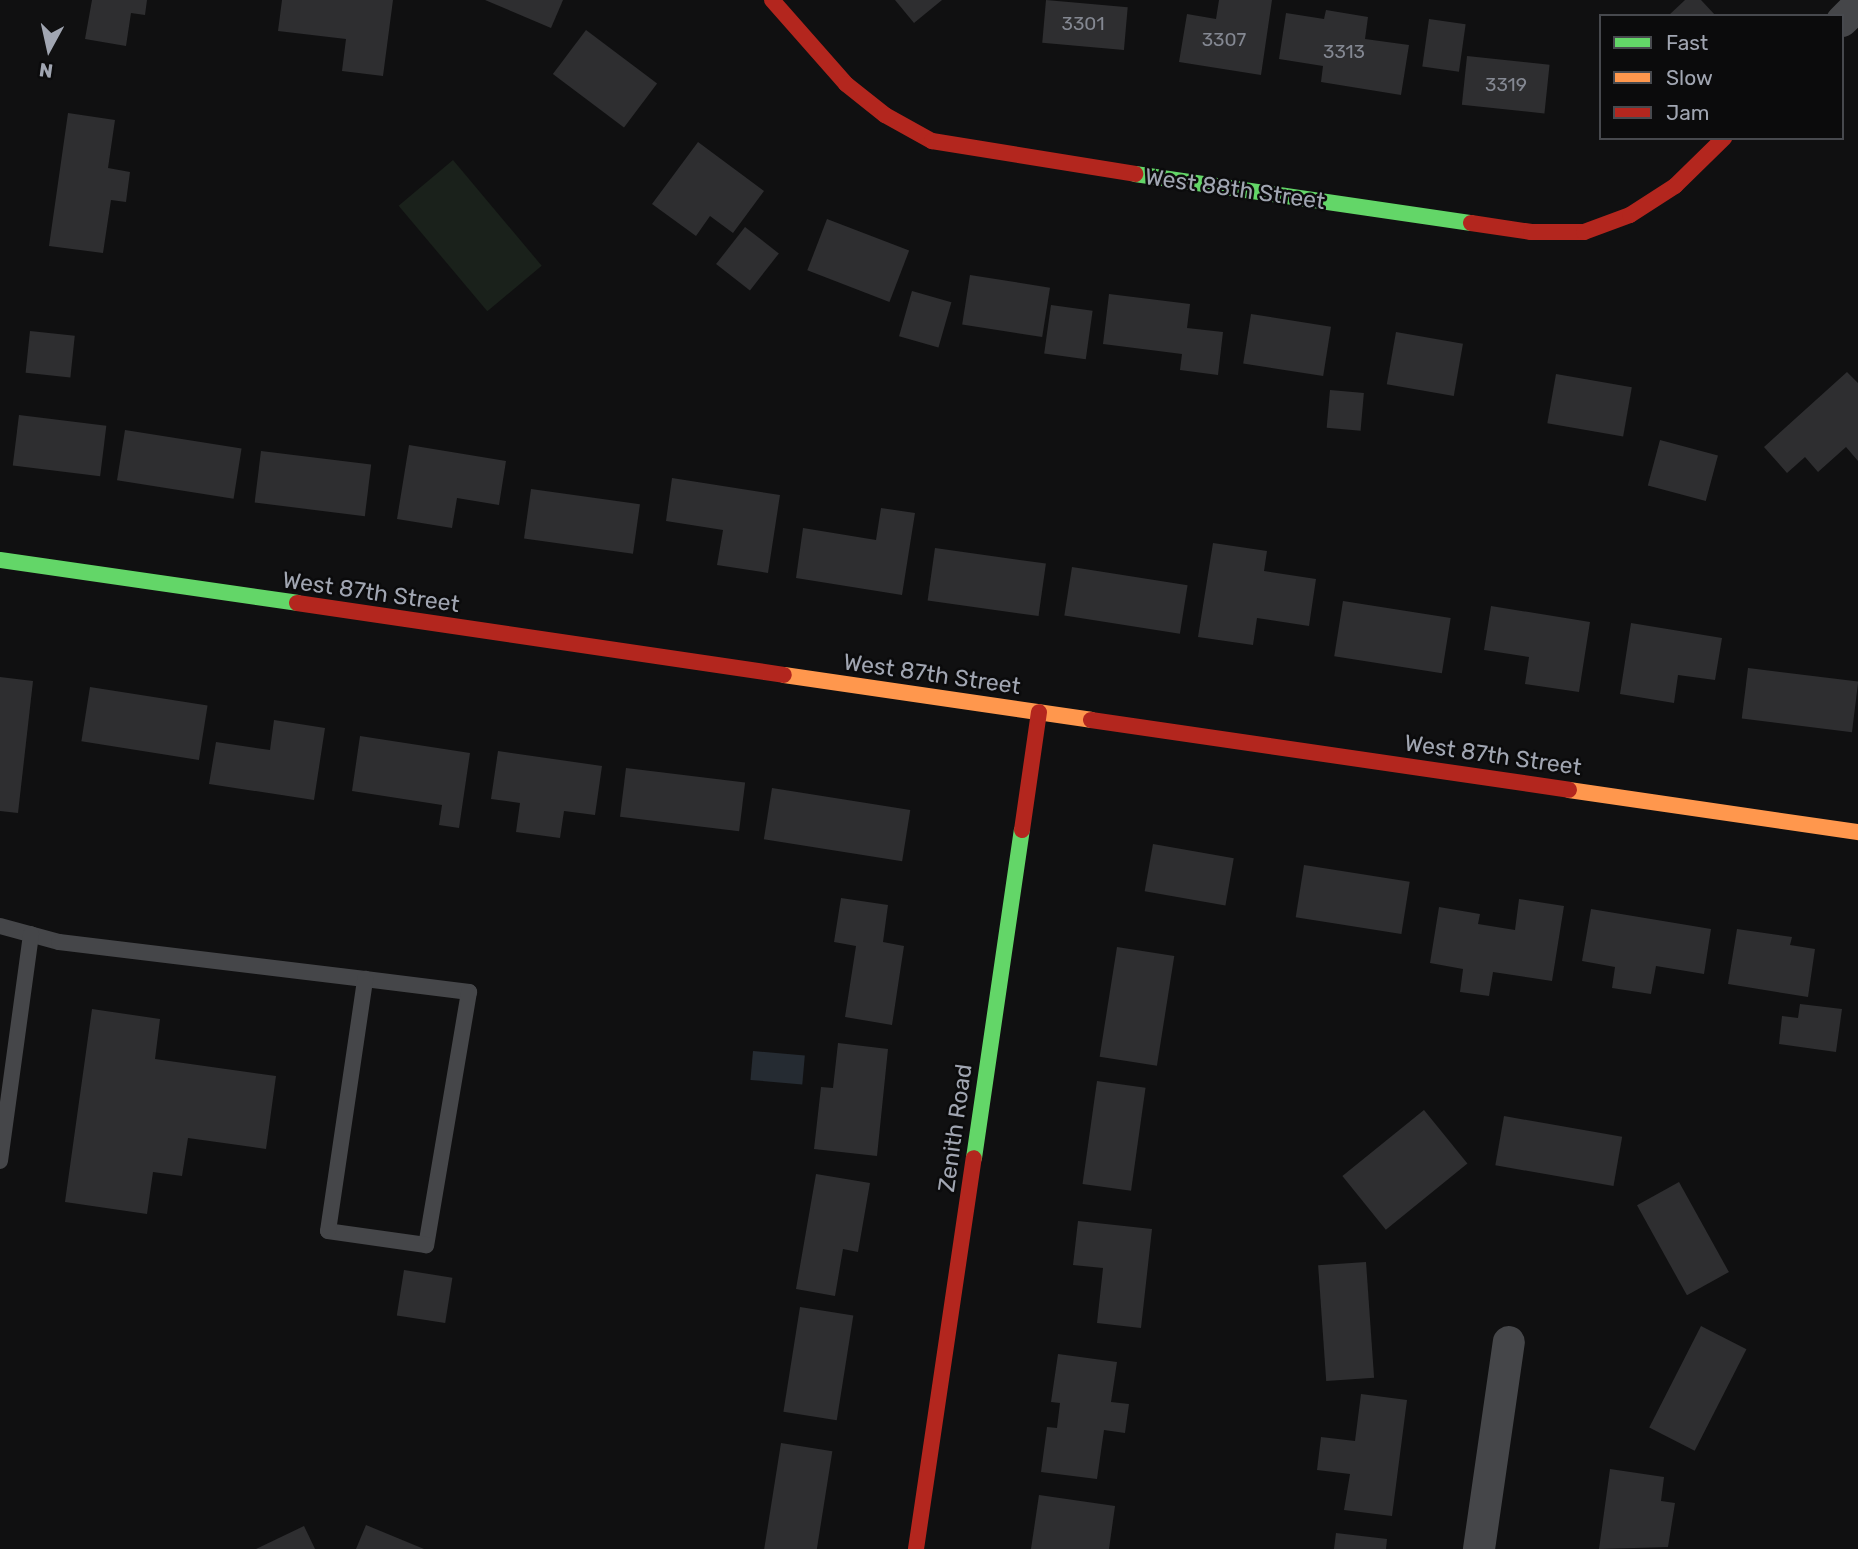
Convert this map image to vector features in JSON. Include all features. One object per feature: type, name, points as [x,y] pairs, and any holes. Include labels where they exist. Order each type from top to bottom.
[{"type":"street","name":"West 88th Street","points":[[772,0],[846,84],[885,116],[932,141],[1063,164],[1531,232],[1584,232],[1630,215],[1675,186],[1722,140]]},
{"type":"street","points":[[1844,19],[1858,5]]},
{"type":"street","name":"West 87th Street","points":[[0,561],[1858,832]]},
{"type":"street","name":"Zenith Road","points":[[916,1549],[1038,712]]},
{"type":"street","points":[[1479,1549],[1509,1342]]},
{"type":"lane","points":[[0,926],[59,942],[365,979],[469,992],[426,1245],[328,1231],[365,979]]},
{"type":"lane","points":[[0,1161],[32,934]]},
{"type":"shaded area","points":[[453,160],[542,266],[487,311],[399,206]]},
{"type":"shaded area","points":[[753,1051],[805,1056],[802,1084],[750,1080]]},
{"type":"building","points":[[92,0],[147,0],[145,15],[131,13],[126,46],[85,39]]},
{"type":"building","points":[[282,0],[393,0],[383,76],[342,71],[346,39],[278,31]]},
{"type":"building","points":[[485,0],[563,0],[551,28]]},
{"type":"building","points":[[895,0],[942,0],[914,23]]},
{"type":"building","points":[[1046,0],[1128,7],[1124,50],[1042,43]]},
{"type":"building","points":[[1219,0],[1272,0],[1261,75],[1179,62],[1187,14],[1216,19]]},
{"type":"building","points":[[1685,0],[1701,0],[1714,14],[1670,14]]},
{"type":"building","points":[[1326,10],[1368,17],[1365,39],[1409,45],[1401,95],[1321,82],[1323,66],[1279,59],[1286,13],[1324,19]]},
{"type":"building","points":[[1429,19],[1466,24],[1459,72],[1422,67]]},
{"type":"building","points":[[586,30],[657,84],[624,127],[553,74]]},
{"type":"building","points":[[1467,56],[1550,65],[1544,113],[1462,105]]},
{"type":"building","points":[[68,113],[115,120],[108,168],[130,172],[126,202],[111,200],[103,253],[49,246]]},
{"type":"building","points":[[698,142],[764,191],[733,233],[710,216],[696,236],[652,204]]},
{"type":"building","points":[[827,219],[909,251],[889,302],[807,270]]},
{"type":"building","points":[[745,227],[779,253],[750,291],[716,264]]},
{"type":"building","points":[[970,275],[1050,288],[1042,337],[962,324]]},
{"type":"building","points":[[912,291],[951,302],[938,347],[899,336]]},
{"type":"building","points":[[1109,294],[1190,304],[1187,328],[1223,332],[1218,375],[1180,370],[1182,354],[1103,344]]},
{"type":"building","points":[[1051,305],[1093,311],[1086,359],[1044,354]]},
{"type":"building","points":[[1251,314],[1331,327],[1323,376],[1243,363]]},
{"type":"building","points":[[30,331],[75,336],[70,377],[26,373]]},
{"type":"building","points":[[1396,332],[1463,344],[1454,396],[1387,384]]},
{"type":"building","points":[[1847,372],[1858,383],[1858,461],[1846,447],[1818,472],[1805,457],[1787,473],[1764,447]]},
{"type":"building","points":[[1556,374],[1632,387],[1623,437],[1547,423]]},
{"type":"building","points":[[1330,390],[1364,393],[1361,431],[1327,428]]},
{"type":"building","points":[[19,415],[106,426],[100,476],[13,466]]},
{"type":"building","points":[[125,430],[242,448],[234,499],[117,480]]},
{"type":"building","points":[[1660,440],[1718,456],[1706,501],[1648,485]]},
{"type":"building","points":[[409,445],[506,461],[499,505],[457,498],[452,528],[397,519]]},
{"type":"building","points":[[261,451],[371,465],[365,516],[255,503]]},
{"type":"building","points":[[672,478],[780,495],[768,573],[717,565],[723,530],[666,521]]},
{"type":"building","points":[[531,489],[640,504],[633,554],[524,539]]},
{"type":"building","points":[[881,508],[915,513],[902,595],[796,578],[803,528],[876,540]]},
{"type":"building","points":[[1213,543],[1267,551],[1264,571],[1316,579],[1309,626],[1257,618],[1253,645],[1198,637]]},
{"type":"building","points":[[935,548],[1046,564],[1039,616],[928,600]]},
{"type":"building","points":[[1072,567],[1188,585],[1180,634],[1064,615]]},
{"type":"building","points":[[1343,601],[1451,618],[1442,673],[1334,656]]},
{"type":"building","points":[[1491,606],[1590,622],[1579,692],[1525,684],[1529,657],[1484,650]]},
{"type":"building","points":[[1631,623],[1722,638],[1715,680],[1678,675],[1674,703],[1620,694]]},
{"type":"building","points":[[1748,668],[1858,682],[1852,732],[1742,719]]},
{"type":"building","points":[[0,677],[33,681],[18,813],[0,811]]},
{"type":"building","points":[[90,687],[208,706],[199,760],[81,741]]},
{"type":"building","points":[[274,720],[325,728],[314,800],[209,784],[216,742],[270,750]]},
{"type":"building","points":[[360,736],[470,753],[459,828],[439,825],[442,805],[352,791]]},
{"type":"building","points":[[498,751],[602,766],[595,815],[564,811],[560,838],[516,832],[520,803],[491,799]]},
{"type":"building","points":[[626,768],[745,783],[739,831],[620,817]]},
{"type":"building","points":[[772,788],[910,810],[902,861],[764,839]]},
{"type":"building","points":[[1153,844],[1234,858],[1225,906],[1145,891]]},
{"type":"building","points":[[1304,865],[1410,882],[1401,934],[1296,917]]},
{"type":"building","points":[[841,898],[888,905],[883,942],[904,946],[892,1025],[845,1017],[856,946],[834,942]]},
{"type":"building","points":[[1519,899],[1564,906],[1552,981],[1493,972],[1489,996],[1460,992],[1463,969],[1430,963],[1439,907],[1480,914],[1478,924],[1515,930]]},
{"type":"building","points":[[1591,909],[1711,929],[1704,974],[1656,966],[1651,994],[1612,988],[1615,967],[1582,961]]},
{"type":"building","points":[[1737,929],[1792,937],[1790,945],[1815,949],[1808,997],[1728,984]]},
{"type":"building","points":[[1117,947],[1174,956],[1157,1066],[1100,1057]]},
{"type":"building","points":[[1800,1004],[1842,1009],[1836,1052],[1779,1044],[1782,1016],[1798,1018]]},
{"type":"building","points":[[92,1009],[160,1019],[155,1059],[276,1076],[266,1149],[188,1138],[182,1176],[153,1172],[147,1214],[65,1202]]},
{"type":"building","points":[[838,1043],[888,1049],[877,1156],[814,1149],[821,1087],[833,1088]]},
{"type":"building","points":[[1097,1081],[1146,1088],[1131,1191],[1083,1184]]},
{"type":"building","points":[[1424,1110],[1467,1164],[1386,1230],[1342,1176]]},
{"type":"building","points":[[1504,1116],[1622,1137],[1613,1186],[1495,1165]]},
{"type":"building","points":[[816,1174],[870,1183],[858,1252],[843,1249],[835,1296],[796,1289]]},
{"type":"building","points":[[1679,1182],[1729,1272],[1687,1295],[1637,1205]]},
{"type":"building","points":[[1078,1221],[1152,1229],[1141,1328],[1097,1323],[1103,1268],[1073,1265]]},
{"type":"building","points":[[1366,1262],[1374,1378],[1326,1381],[1318,1265]]},
{"type":"building","points":[[404,1270],[452,1278],[445,1323],[397,1315]]},
{"type":"building","points":[[800,1307],[853,1315],[837,1420],[783,1412]]},
{"type":"building","points":[[1701,1326],[1746,1349],[1695,1451],[1649,1428]]},
{"type":"building","points":[[1058,1354],[1117,1362],[1111,1402],[1129,1404],[1125,1433],[1104,1430],[1097,1479],[1041,1472],[1047,1427],[1057,1428],[1060,1403],[1051,1402]]},
{"type":"building","points":[[1361,1394],[1407,1400],[1392,1516],[1344,1510],[1350,1474],[1317,1470],[1321,1437],[1355,1441]]},
{"type":"building","points":[[781,1443],[832,1451],[817,1549],[764,1549]]},
{"type":"building","points":[[1610,1469],[1664,1477],[1661,1501],[1675,1503],[1668,1547],[1599,1549]]},
{"type":"building","points":[[1039,1495],[1115,1506],[1109,1549],[1031,1549]]},
{"type":"building","points":[[366,1525],[424,1549],[356,1549]]},
{"type":"building","points":[[304,1526],[315,1549],[256,1549]]},
{"type":"building","points":[[1336,1533],[1387,1539],[1386,1549],[1334,1549]]},
{"type":"traffic: fast","points":[[1135,174],[1471,223]]},
{"type":"traffic: fast","points":[[0,560],[297,603]]},
{"type":"traffic: fast","points":[[974,1158],[1022,830]]},
{"type":"traffic: slow","points":[[784,675],[1091,720]]},
{"type":"traffic: slow","points":[[1569,790],[1858,832]]},
{"type":"traffic: jam","points":[[772,0],[846,84],[885,115],[932,141],[1135,174]]},
{"type":"traffic: jam","points":[[1471,223],[1531,232],[1584,232],[1630,215],[1675,186],[1722,140]]},
{"type":"traffic: jam","points":[[297,603],[784,675]]},
{"type":"traffic: jam","points":[[1022,830],[1039,712]]},
{"type":"traffic: jam","points":[[1091,720],[1569,790]]},
{"type":"traffic: jam","points":[[916,1549],[974,1158]]}]
